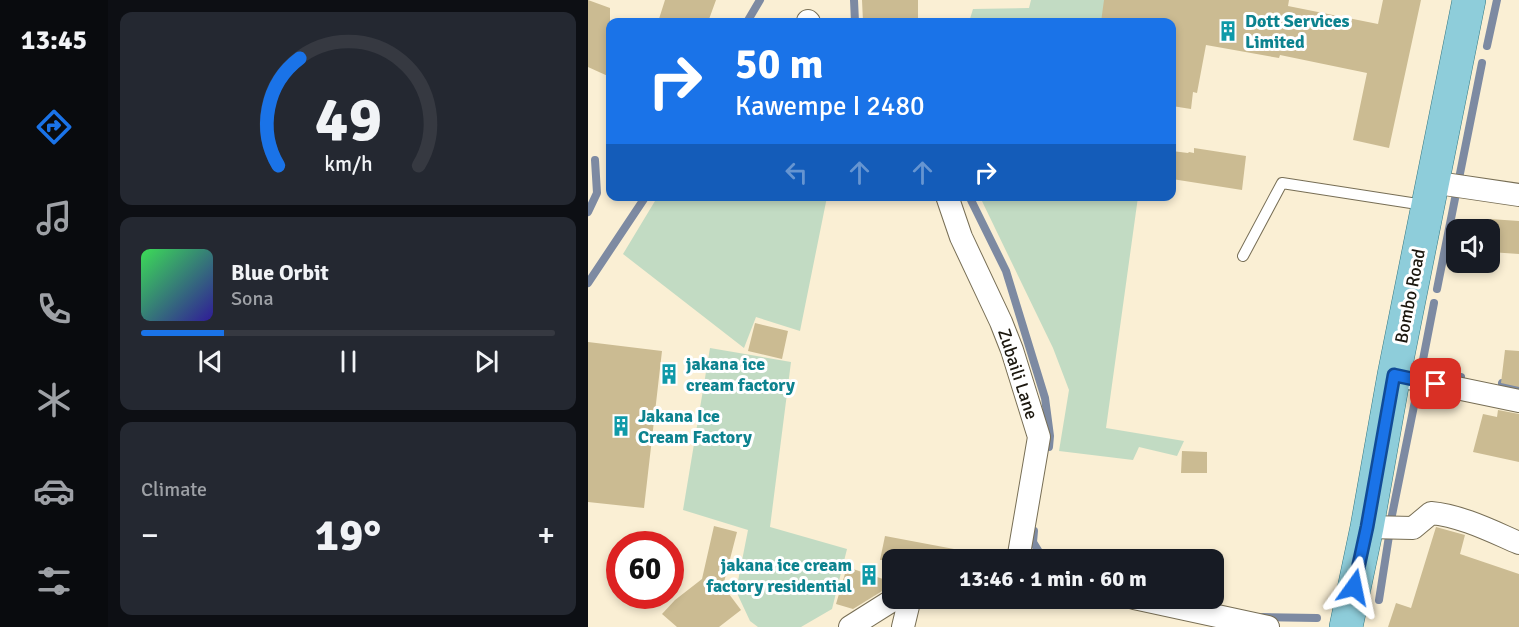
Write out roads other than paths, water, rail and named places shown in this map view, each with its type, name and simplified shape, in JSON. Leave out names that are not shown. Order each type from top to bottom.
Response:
[{"type":"main road","name":"Bombo Road","points":[[1346,627],[1429,194],[1469,0]]},
{"type":"street","points":[[1429,194],[1519,195]]},
{"type":"street","name":"Zubaili Lane","points":[[949,201],[961,237],[1012,350],[1039,437],[1020,549]]},
{"type":"street","points":[[1394,375],[1519,401]]},
{"type":"street","points":[[1367,527],[1413,528],[1431,513],[1443,514],[1519,543]]},
{"type":"street","points":[[850,627],[882,607]]},
{"type":"street","points":[[903,627],[907,609]]},
{"type":"street","points":[[1185,609],[1268,627]]},
{"type":"lane","points":[[1243,256],[1282,183],[1429,194]]},
{"type":"waterway","points":[[749,18],[760,0]]},
{"type":"waterway","points":[[854,0],[855,18]]},
{"type":"waterway","points":[[1487,46],[1497,0]]},
{"type":"waterway","points":[[1437,289],[1482,63]]},
{"type":"waterway","points":[[588,212],[597,193],[595,160]]},
{"type":"waterway","points":[[588,283],[643,201]]},
{"type":"waterway","points":[[971,201],[1006,271],[1045,398],[1050,436],[1049,447]]},
{"type":"waterway","points":[[1429,372],[1421,370],[1434,303]]},
{"type":"waterway","points":[[1442,374],[1461,377]]},
{"type":"waterway","points":[[1502,383],[1519,388]]},
{"type":"waterway","points":[[1391,520],[1416,396]]},
{"type":"waterway","points":[[1034,531],[1033,542],[1037,549]]},
{"type":"waterway","points":[[1379,600],[1389,536]]},
{"type":"waterway","points":[[1263,617],[1317,618]]},
{"type":"place","name":"Dott Services Limited","points":[[1228,31]]},
{"type":"place","name":"jakana ice cream factory","points":[[669,374]]},
{"type":"place","name":"Jakana Ice Cream Factory","points":[[621,426]]},
{"type":"place","name":"jakana ice cream factory residential","points":[[869,575]]}]
